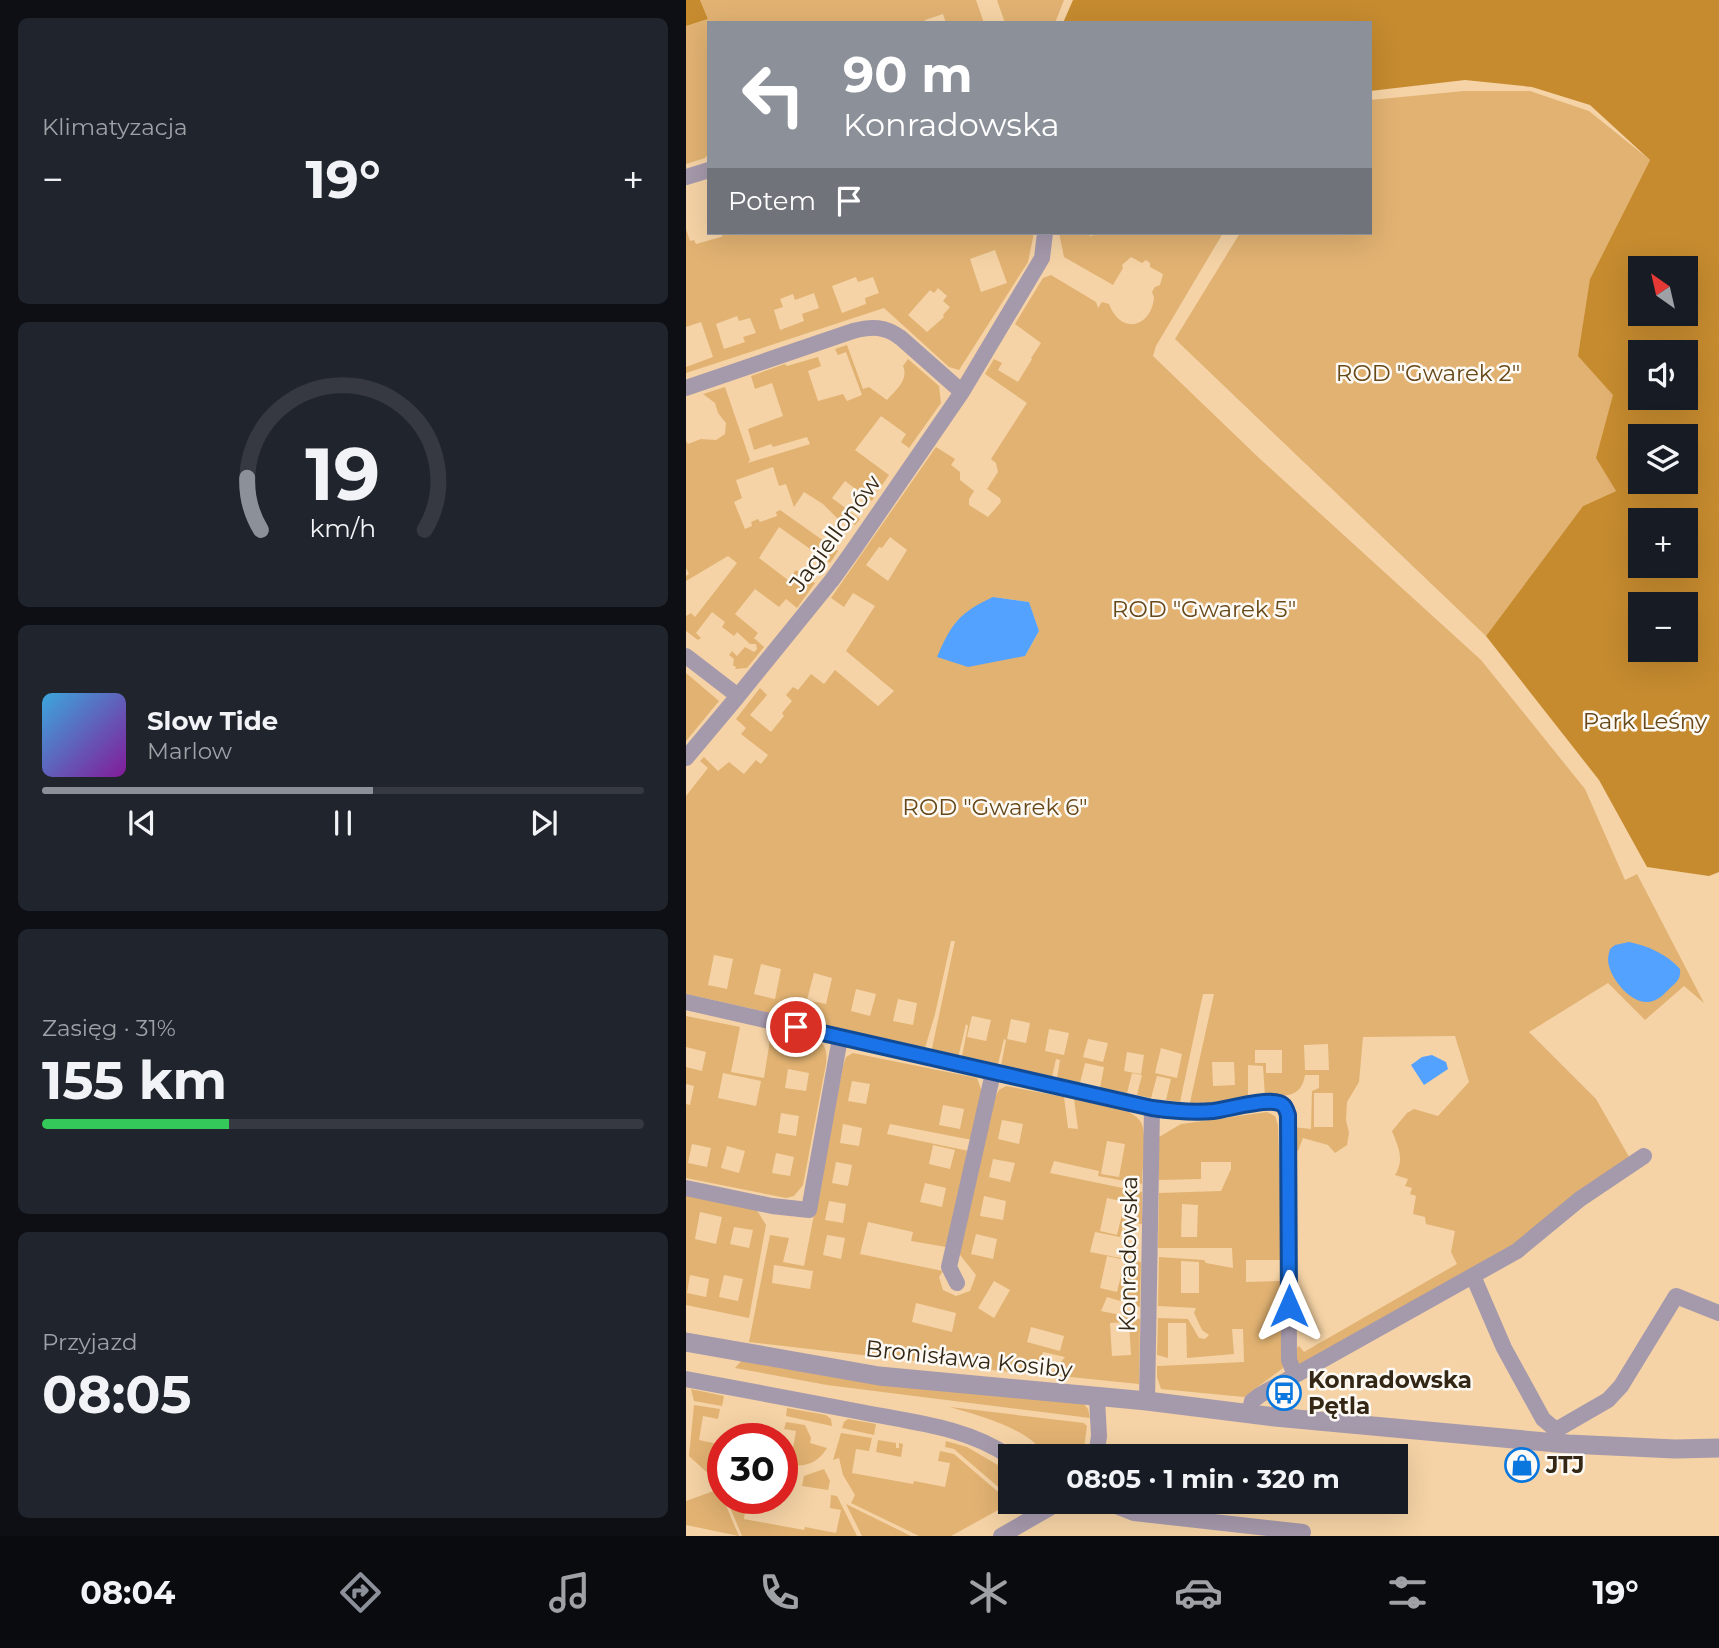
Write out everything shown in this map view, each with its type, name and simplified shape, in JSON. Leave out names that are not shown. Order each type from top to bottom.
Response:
[{"type":"street","points":[[686,177],[707,171]]},
{"type":"street","name":"Jagiellonów","points":[[686,758],[832,580],[962,392],[1042,258],[1045,235]]},
{"type":"street","points":[[686,388],[853,331],[879,327],[891,330],[962,392]]},
{"type":"street","points":[[686,656],[738,696]]},
{"type":"street","points":[[686,1002],[1152,1108],[1200,1112],[1276,1102],[1286,1109],[1289,1360],[1295,1375]]},
{"type":"street","points":[[686,1188],[772,1206],[809,1210],[840,1038]]},
{"type":"street","points":[[957,1283],[950,1267],[993,1073]]},
{"type":"street","name":"Konradowska","points":[[1147,1401],[1152,1253],[1152,1108]]},
{"type":"street","points":[[1250,1414],[1252,1401],[1517,1251],[1580,1199],[1644,1156]]},
{"type":"street","points":[[1473,1276],[1504,1348],[1543,1419],[1556,1436],[1608,1400],[1621,1387],[1676,1296],[1719,1313]]},
{"type":"street","name":"Bronisława Kosiby","points":[[686,1342],[879,1376],[1147,1401],[1250,1414],[1556,1436],[1621,1447],[1719,1448]]},
{"type":"street","points":[[686,1379],[957,1432],[998,1449]]},
{"type":"street","points":[[1097,1398],[1098,1444]]},
{"type":"street","points":[[1001,1536],[1037,1514]]},
{"type":"street","points":[[1143,1514],[1303,1532]]},
{"type":"green space","points":[[686,0],[700,0],[708,19],[686,26]]},
{"type":"green space","points":[[700,0],[976,0],[983,21],[945,21],[943,14],[925,21],[707,21],[707,156],[686,164],[686,26],[708,19]]},
{"type":"green space","points":[[997,0],[1064,0],[1056,21],[1004,21]]},
{"type":"green space","name":"Park Leśny","points":[[1073,0],[1719,0],[1719,872],[1709,876],[1647,867],[1599,780],[1486,636],[1583,506],[1616,491],[1596,458],[1613,395],[1578,356],[1590,279],[1650,160],[1590,105],[1532,87],[1465,80],[1372,91],[1372,21],[1064,21]]},
{"type":"green space","name":"ROD \"Gwarek 2\"","points":[[1464,91],[1530,91],[1589,111],[1650,160],[1590,279],[1614,395],[1597,458],[1616,491],[1583,506],[1486,636],[1175,339],[1239,235],[1372,235],[1372,100]]},
{"type":"green space","points":[[686,229],[690,241],[694,240],[696,244],[723,235],[1034,235],[1028,262],[959,370],[949,367],[884,308],[686,373],[686,367],[713,357],[701,322],[686,327]],"holes":[[[995,250],[1007,283],[981,292],[970,259]],[[856,277],[858,282],[873,277],[879,293],[865,298],[866,304],[842,313],[832,286]],[[938,288],[947,296],[943,301],[950,307],[944,317],[927,332],[908,315],[930,290],[934,293]],[[814,293],[819,308],[802,314],[804,321],[780,330],[774,310],[783,307],[780,299],[793,294],[795,300]],[[737,316],[739,321],[750,318],[756,333],[743,337],[745,342],[724,349],[716,324]]]},
{"type":"green space","points":[[1059,235],[1222,235],[1156,346],[1153,356],[1259,458],[1481,660],[1585,789],[1625,880],[1637,874],[1704,1003],[1684,986],[1645,1020],[1608,983],[1529,1032],[1596,1099],[1632,1162],[1515,1250],[1299,1366],[1295,1361],[1295,1350],[1299,1346],[1304,1352],[1457,1264],[1451,1252],[1455,1231],[1426,1224],[1425,1217],[1413,1214],[1416,1196],[1410,1194],[1412,1188],[1405,1186],[1408,1179],[1395,1175],[1400,1158],[1392,1131],[1407,1113],[1414,1109],[1438,1116],[1469,1082],[1455,1036],[1363,1037],[1359,1082],[1347,1102],[1347,1145],[1335,1153],[1328,1145],[1303,1138],[1298,1151],[1295,1150],[1293,1127],[1311,1129],[1312,1091],[1319,1088],[1319,1075],[1305,1075],[1296,1092],[1265,1097],[1263,1066],[1248,1065],[1248,1100],[1189,1107],[1214,994],[1203,994],[1180,1102],[1166,1100],[1171,1079],[1157,1076],[1151,1098],[1137,1095],[1142,1075],[1132,1073],[1127,1093],[1100,1088],[1104,1067],[1085,1063],[1080,1083],[1057,1078],[1060,1060],[1056,1059],[1052,1077],[1001,1066],[1004,1039],[998,1064],[962,1056],[968,1026],[966,1024],[958,1058],[931,1053],[955,941],[951,941],[925,1048],[686,994],[686,796],[708,768],[700,761],[704,757],[718,771],[729,762],[744,774],[756,760],[761,764],[768,755],[741,734],[746,728],[736,719],[760,688],[767,695],[750,715],[771,732],[792,701],[786,695],[793,687],[798,690],[811,674],[824,684],[835,670],[878,706],[894,691],[846,651],[875,606],[853,593],[844,607],[831,598],[936,447],[955,459],[951,465],[960,472],[960,480],[974,491],[969,505],[988,517],[1001,502],[1000,498],[987,489],[998,472],[996,463],[991,459],[1027,403],[985,374],[994,359],[1002,363],[998,370],[1018,382],[1032,359],[1041,343],[1015,324],[1043,278],[1051,275],[1096,302],[1098,308],[1102,302],[1109,304],[1121,321],[1135,324],[1148,315],[1154,297],[1152,292],[1160,285],[1163,274],[1150,267],[1146,260],[1142,263],[1131,257],[1122,265],[1123,268],[1113,285],[1064,257]],"holes":[[[890,537],[907,550],[888,581],[866,565],[879,547],[882,548]],[[993,597],[1029,602],[1039,631],[1025,656]],[[714,955],[733,959],[727,989],[708,985]],[[761,964],[781,969],[775,999],[754,994]],[[814,973],[832,978],[826,1004],[807,1000]],[[856,989],[876,994],[870,1016],[851,1011]],[[898,999],[917,1003],[913,1025],[893,1021]],[[972,1016],[991,1020],[986,1041],[967,1037]],[[1011,1019],[1030,1023],[1026,1043],[1007,1039]],[[1049,1029],[1069,1033],[1064,1055],[1045,1051]],[[1088,1039],[1108,1043],[1103,1062],[1083,1057]],[[1328,1044],[1329,1070],[1305,1070],[1304,1045]],[[1161,1048],[1182,1054],[1177,1078],[1155,1073]],[[1255,1050],[1282,1050],[1282,1073],[1266,1073],[1266,1063],[1255,1063]],[[1127,1052],[1144,1055],[1141,1074],[1124,1071]],[[1212,1062],[1234,1062],[1235,1085],[1213,1086]],[[1314,1093],[1333,1093],[1333,1127],[1314,1127]]]},
{"type":"green space","points":[[847,345],[863,389],[869,387],[887,400],[903,380],[903,366],[908,359],[939,386],[941,403],[909,448],[901,442],[906,434],[881,416],[855,450],[889,475],[878,491],[875,489],[871,494],[874,497],[872,501],[845,481],[832,498],[860,519],[855,525],[845,518],[841,522],[823,504],[804,492],[794,507],[786,484],[779,486],[773,467],[736,480],[742,498],[734,502],[745,529],[758,519],[760,522],[777,516],[776,512],[780,510],[838,551],[830,563],[779,527],[759,558],[788,580],[796,570],[815,583],[797,608],[786,599],[779,607],[755,589],[735,614],[758,633],[754,638],[764,647],[747,668],[735,669],[734,659],[729,655],[732,651],[737,656],[745,647],[754,652],[757,649],[756,644],[750,644],[737,632],[734,636],[722,627],[725,622],[712,612],[696,633],[701,638],[698,640],[686,631],[686,616],[691,613],[695,617],[737,563],[728,556],[686,581],[689,574],[686,568],[686,441],[688,444],[701,439],[716,440],[725,434],[726,423],[718,413],[715,403],[703,394],[725,387],[750,460],[748,463],[810,444],[807,437],[754,450],[748,429],[783,416],[772,383],[755,389],[751,376],[785,364],[787,366],[818,357],[821,366],[808,371],[818,401],[843,394],[847,401],[862,395],[846,352],[838,355],[835,349]]},
{"type":"green space","points":[[686,673],[719,701],[686,741]]},
{"type":"green space","points":[[686,1016],[740,1027],[731,1072],[764,1078],[771,1033],[822,1043],[826,1064],[803,1185],[794,1196],[786,1198],[686,1178],[686,1104],[690,1105],[694,1086],[686,1084],[686,1067],[702,1071],[706,1052],[686,1047]],"holes":[[[788,1069],[809,1073],[806,1091],[785,1088]],[[723,1073],[761,1081],[756,1106],[718,1098]],[[781,1113],[799,1116],[796,1136],[778,1133]],[[692,1144],[711,1148],[707,1167],[688,1163]],[[727,1146],[745,1151],[739,1173],[721,1168]],[[776,1153],[794,1157],[790,1176],[772,1173]]]},
{"type":"green space","points":[[853,1053],[977,1078],[982,1092],[972,1140],[890,1124],[887,1134],[969,1151],[946,1247],[911,1241],[913,1232],[868,1222],[860,1254],[943,1271],[939,1277],[943,1290],[956,1296],[970,1291],[976,1275],[957,1251],[993,1101],[999,1090],[1006,1086],[1064,1097],[1068,1128],[1078,1129],[1074,1099],[1125,1110],[1140,1121],[1144,1141],[1142,1184],[1098,1176],[1099,1171],[1054,1161],[1050,1173],[1142,1192],[1142,1224],[1124,1221],[1120,1237],[1095,1232],[1090,1252],[1141,1262],[1140,1307],[1107,1297],[1101,1311],[1140,1319],[1139,1384],[1050,1375],[1065,1357],[1043,1352],[1035,1375],[749,1342],[770,1235],[789,1238],[783,1262],[804,1266],[846,1057]],"holes":[[[852,1081],[870,1084],[866,1104],[848,1101]],[[943,1105],[964,1109],[960,1129],[939,1125]],[[1002,1120],[1023,1124],[1019,1144],[998,1139]],[[843,1124],[862,1128],[859,1146],[840,1143]],[[1107,1141],[1125,1144],[1119,1177],[1101,1174]],[[933,1145],[955,1150],[950,1169],[929,1164]],[[993,1159],[1015,1163],[1010,1182],[989,1177]],[[836,1162],[852,1165],[848,1186],[832,1183]],[[925,1183],[946,1188],[942,1207],[920,1202]],[[984,1196],[1006,1201],[1003,1220],[980,1216]],[[1107,1198],[1125,1202],[1117,1235],[1100,1231]],[[829,1201],[846,1204],[843,1223],[825,1220]],[[976,1234],[997,1239],[993,1259],[971,1254]],[[827,1235],[845,1238],[841,1259],[823,1255]],[[1107,1256],[1125,1260],[1117,1292],[1100,1288]],[[774,1265],[813,1271],[810,1289],[772,1283]],[[994,1281],[1010,1290],[994,1318],[978,1308]],[[916,1303],[956,1313],[952,1332],[912,1322]],[[1129,1322],[1131,1355],[1112,1356],[1110,1323]],[[1031,1327],[1064,1336],[1060,1351],[1027,1342]]]},
{"type":"green space","points":[[1267,1112],[1275,1116],[1278,1125],[1282,1260],[1246,1260],[1246,1282],[1281,1281],[1283,1368],[1244,1397],[1161,1389],[1157,1377],[1157,1366],[1244,1362],[1243,1329],[1232,1329],[1234,1354],[1187,1358],[1186,1323],[1168,1323],[1168,1358],[1157,1355],[1158,1318],[1188,1319],[1199,1338],[1205,1339],[1209,1335],[1202,1330],[1194,1313],[1196,1308],[1158,1306],[1159,1257],[1204,1260],[1206,1263],[1233,1268],[1232,1248],[1158,1248],[1159,1193],[1221,1191],[1231,1169],[1231,1162],[1201,1162],[1201,1179],[1159,1180],[1159,1137],[1181,1124]],"holes":[[[1182,1204],[1198,1205],[1197,1237],[1181,1237]],[[1181,1261],[1199,1262],[1199,1293],[1181,1293]]]},
{"type":"green space","points":[[686,1195],[752,1208],[758,1212],[766,1225],[749,1318],[686,1305]],"holes":[[[700,1212],[722,1217],[716,1244],[695,1239]],[[734,1227],[753,1230],[749,1248],[730,1244]],[[690,1275],[709,1279],[706,1297],[687,1293]],[[724,1275],[743,1279],[738,1301],[719,1297]]]},
{"type":"green space","points":[[742,1360],[1084,1404],[1090,1418],[827,1385],[735,1368]]},
{"type":"green space","points":[[691,1389],[724,1396],[722,1406],[694,1401]]},
{"type":"green space","points":[[694,1405],[720,1409],[718,1419],[703,1416],[699,1440],[707,1442],[707,1473],[689,1456]]},
{"type":"green space","points":[[950,1407],[1084,1423],[1087,1426],[1085,1444],[1035,1444],[1017,1431]]},
{"type":"green space","points":[[787,1408],[826,1415],[831,1419],[832,1426],[786,1416]]},
{"type":"green space","points":[[848,1419],[876,1424],[874,1435],[842,1428]]},
{"type":"green space","points":[[798,1424],[805,1425],[811,1438],[810,1443],[827,1448],[818,1459],[798,1466]]},
{"type":"green space","points":[[841,1433],[872,1438],[869,1451],[856,1449],[852,1473],[945,1487],[950,1463],[938,1461],[940,1451],[954,1454],[998,1492],[998,1510],[951,1536],[919,1536],[851,1503],[855,1495],[843,1475],[839,1458],[833,1460]]},
{"type":"green space","points":[[878,1440],[896,1443],[896,1448],[899,1448],[899,1443],[903,1444],[901,1457],[876,1452]]},
{"type":"green space","points":[[946,1441],[967,1447],[998,1465],[998,1487],[954,1449],[945,1447]]},
{"type":"green space","points":[[824,1469],[830,1481],[828,1490],[802,1486],[804,1476]]},
{"type":"green space","points":[[707,1493],[707,1514],[730,1514],[739,1536],[686,1525],[686,1501]]},
{"type":"green space","points":[[831,1495],[837,1496],[857,1536],[742,1536],[733,1514],[745,1514],[744,1519],[836,1533],[841,1510],[830,1508]]},
{"type":"green space","points":[[846,1504],[911,1536],[862,1536]]},
{"type":"water","points":[[993,597],[1029,602],[1039,631],[1025,656],[968,667],[937,657],[958,620],[972,608]]},
{"type":"water","points":[[1629,942],[1657,951],[1680,969],[1677,982],[1656,1000],[1645,1002],[1630,996],[1617,983],[1609,967],[1610,949]]},
{"type":"water","points":[[1432,1055],[1446,1062],[1448,1069],[1424,1085],[1411,1065],[1422,1057]]},
{"type":"place","name":"Konradowska Pętla","points":[[1284,1393]]},
{"type":"place","name":"JTJ","points":[[1522,1465]]},
{"type":"route","points":[[796,1027],[1152,1108],[1200,1112],[1264,1102],[1282,1104],[1288,1115],[1289,1306]]},
{"type":"park label","name":"ROD \"Gwarek 5\"","points":[[1204,609]]},
{"type":"park label","name":"ROD \"Gwarek 6\"","points":[[995,807]]}]
